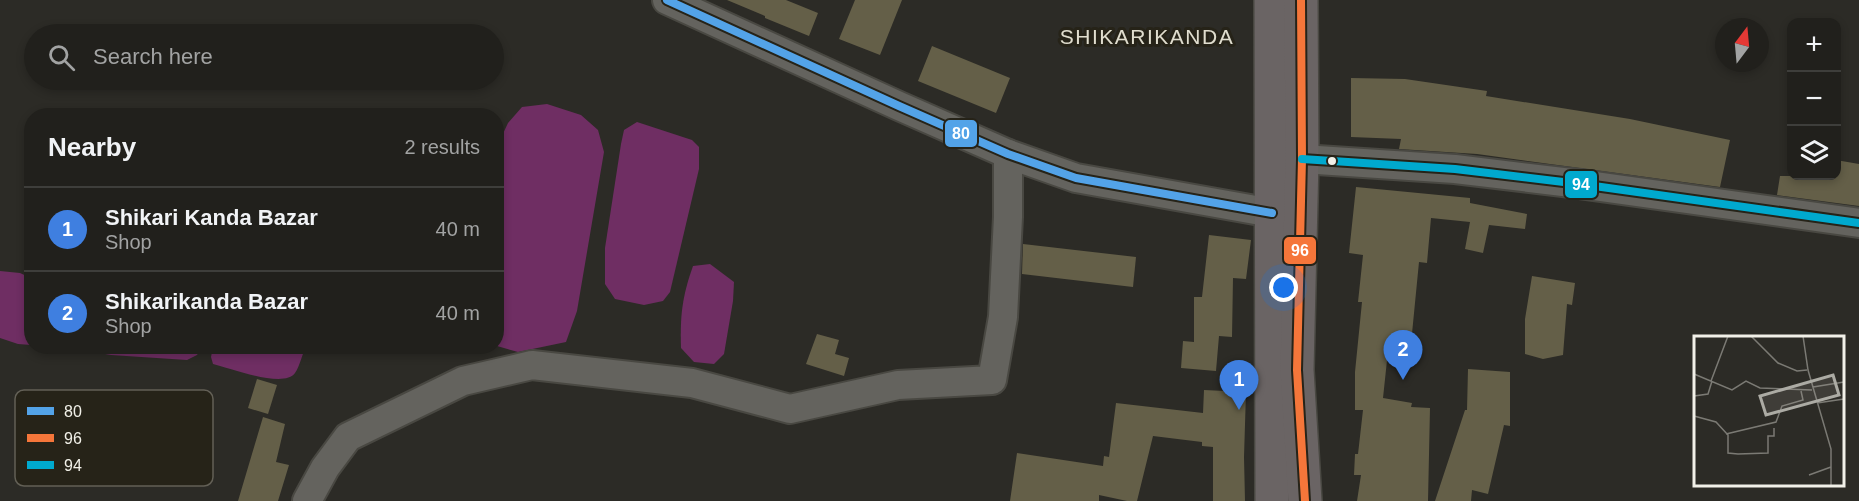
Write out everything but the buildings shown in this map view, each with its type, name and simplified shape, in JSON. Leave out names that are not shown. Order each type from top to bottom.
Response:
[{"type":"highway","points":[[1271,0],[1272,501]]},
{"type":"highway","points":[[1301,0],[1302,159],[1297,370],[1305,501]]},
{"type":"street","points":[[668,0],[1008,154],[1076,178],[1272,213]]},
{"type":"street","points":[[307,501],[325,468],[348,437],[463,381],[532,365],[692,383],[790,409],[898,385],[992,380],[1003,317],[1008,217],[1008,154]]},
{"type":"street","points":[[1302,159],[1455,169],[1859,223]]},
{"type":"shaded area","points":[[547,104],[581,115],[598,130],[604,152],[577,311],[566,342],[518,352],[504,348],[504,132],[508,123],[522,107]]},
{"type":"shaded area","points":[[637,122],[692,140],[699,147],[699,169],[670,292],[663,301],[644,305],[615,299],[605,284],[605,248],[621,144],[624,130]]},
{"type":"shaded area","points":[[710,264],[734,282],[724,354],[714,364],[694,362],[681,348],[682,307],[693,266]]},
{"type":"shaded area","points":[[0,271],[20,273],[24,275],[24,344],[0,338]]},
{"type":"shaded area","points":[[105,354],[198,354],[187,360]]},
{"type":"shaded area","points":[[212,354],[303,354],[295,373],[280,379],[256,376],[213,364]]},
{"type":"transit line","name":"80","points":[[667,0],[1008,154],[1076,178],[1272,213]]},
{"type":"transit line","name":"96","points":[[1301,0],[1302,159],[1297,370],[1305,501]]},
{"type":"transit line","name":"94","points":[[1302,159],[1455,169],[1859,223]]},
{"type":"place","name":"Shikarikanda Bazar","points":[[1403,380]]},
{"type":"place","name":"Shikari Kanda Bazar","points":[[1239,410]]},
{"type":"district","name":"SHIKARIKANDA","points":[[1147,36]]}]
